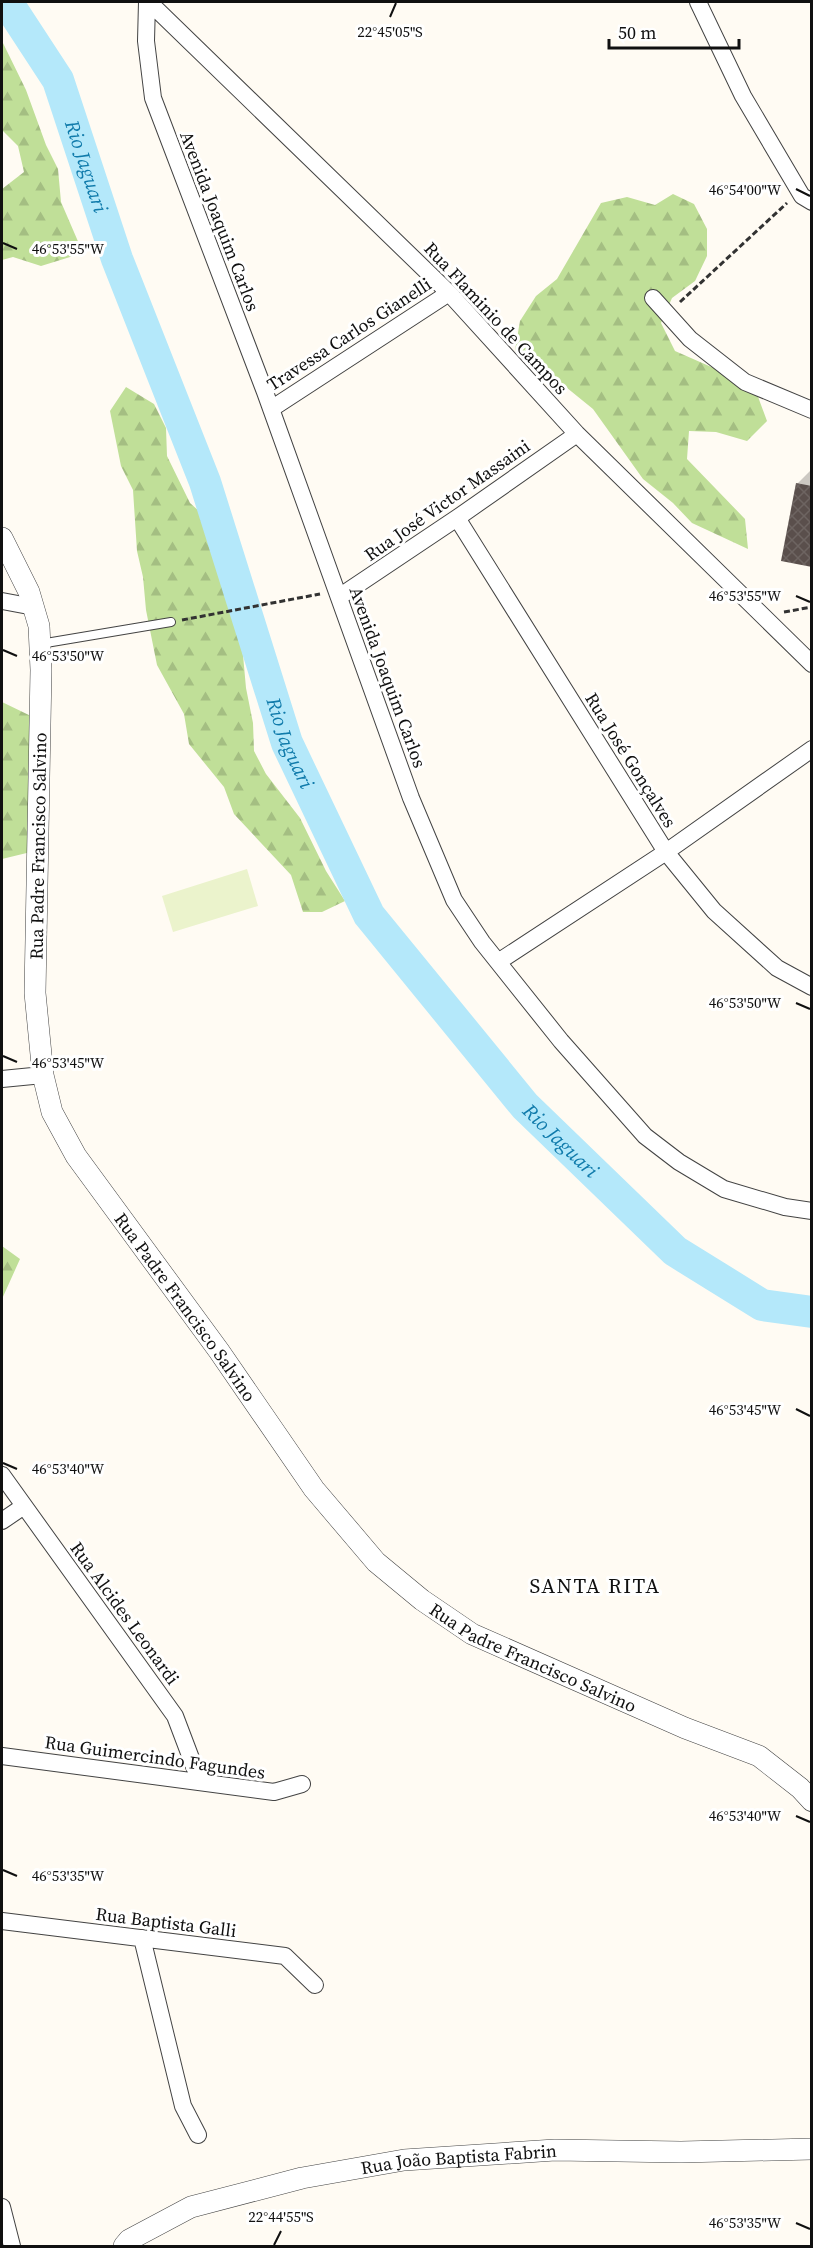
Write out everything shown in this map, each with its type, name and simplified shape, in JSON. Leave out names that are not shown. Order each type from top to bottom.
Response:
[{"type":"street","name":"Rua Flaminio de Campos","points":[[148,2],[449,293],[577,434],[812,664]]},
{"type":"street","name":"Avenida Joaquim Carlos","points":[[148,2],[146,41],[153,98],[271,409],[411,798],[454,900],[482,942],[561,1041],[645,1136],[679,1162],[724,1189],[785,1207],[812,1211]]},
{"type":"street","points":[[698,2],[743,96],[805,197]]},
{"type":"street","name":"Travessa Carlos Gianelli","points":[[271,409],[449,293]]},
{"type":"street","points":[[653,298],[690,339],[745,382],[812,410]]},
{"type":"street","name":"Rua José Victor Massaini","points":[[338,594],[457,518],[577,434]]},
{"type":"street","name":"Rua José Gonçalves","points":[[457,518],[666,852],[714,911],[777,968],[812,987]]},
{"type":"street","name":"Rua Padre Francisco Salvino","points":[[2,538],[29,592],[39,626],[36,993],[43,1074],[52,1112],[76,1156],[219,1351],[314,1489],[376,1562],[422,1600],[472,1634],[685,1728],[759,1756],[800,1788],[812,1801]]},
{"type":"street","points":[[2,601],[34,608]]},
{"type":"street","points":[[498,962],[666,852],[812,749]]},
{"type":"street","points":[[2,1079],[43,1074]]},
{"type":"street","name":"Rua Alcides Leonardi","points":[[2,1475],[175,1716],[200,1782]]},
{"type":"street","points":[[2,1521],[24,1506]]},
{"type":"street","name":"Rua Guimercindo Fagundes","points":[[2,1756],[274,1792],[302,1784]]},
{"type":"street","name":"Rua Baptista Galli","points":[[2,1922],[285,1956],[315,1985]]},
{"type":"street","points":[[142,1938],[183,2106],[198,2135]]},
{"type":"street","name":"Rua João Baptista Fabrin","points":[[124,2247],[129,2240],[191,2206],[302,2178],[404,2160],[555,2150],[681,2152],[812,2149]]},
{"type":"street","points":[[2,2207],[12,2247]]},
{"type":"lane","points":[[40,644],[171,622]]},
{"type":"path","points":[[667,314],[805,197]]},
{"type":"path","points":[[171,622],[284,600],[338,594]]},
{"type":"path","points":[[765,620],[792,609],[812,607]]},
{"type":"green space","points":[[2,41],[26,90],[46,145],[58,169],[61,202],[83,253],[41,266],[13,257],[2,260],[2,189],[24,172],[18,146],[2,130]]},
{"type":"green space","points":[[673,194],[694,204],[707,229],[707,256],[695,281],[672,298],[661,323],[675,351],[725,373],[757,394],[767,421],[747,441],[716,432],[689,431],[687,459],[745,519],[748,549],[692,523],[673,503],[643,479],[593,409],[540,366],[515,350],[520,321],[536,296],[557,279],[601,203],[627,197],[655,205]]},
{"type":"green space","points":[[126,387],[154,404],[166,428],[167,456],[190,503],[210,521],[227,602],[243,655],[246,688],[253,723],[254,751],[266,774],[300,818],[326,871],[345,901],[322,912],[303,912],[291,875],[234,814],[224,787],[189,744],[184,714],[157,665],[137,551],[133,490],[121,466],[110,411]]},
{"type":"green space","points":[[2,702],[33,717],[39,850],[2,859]]},
{"type":"green space","points":[[247,869],[258,906],[173,932],[162,896]]},
{"type":"green space","points":[[2,1246],[20,1259],[2,1299]]},
{"type":"building","points":[[796,483],[812,486],[812,567],[781,561]]},
{"type":"waterway","name":"Rio Jaguari","points":[[7,2],[58,80],[117,259],[205,482],[287,743],[369,915],[525,1106],[675,1251],[762,1305],[812,1312]]},
{"type":"district","name":"SANTA RITA","points":[[595,1585]]}]
